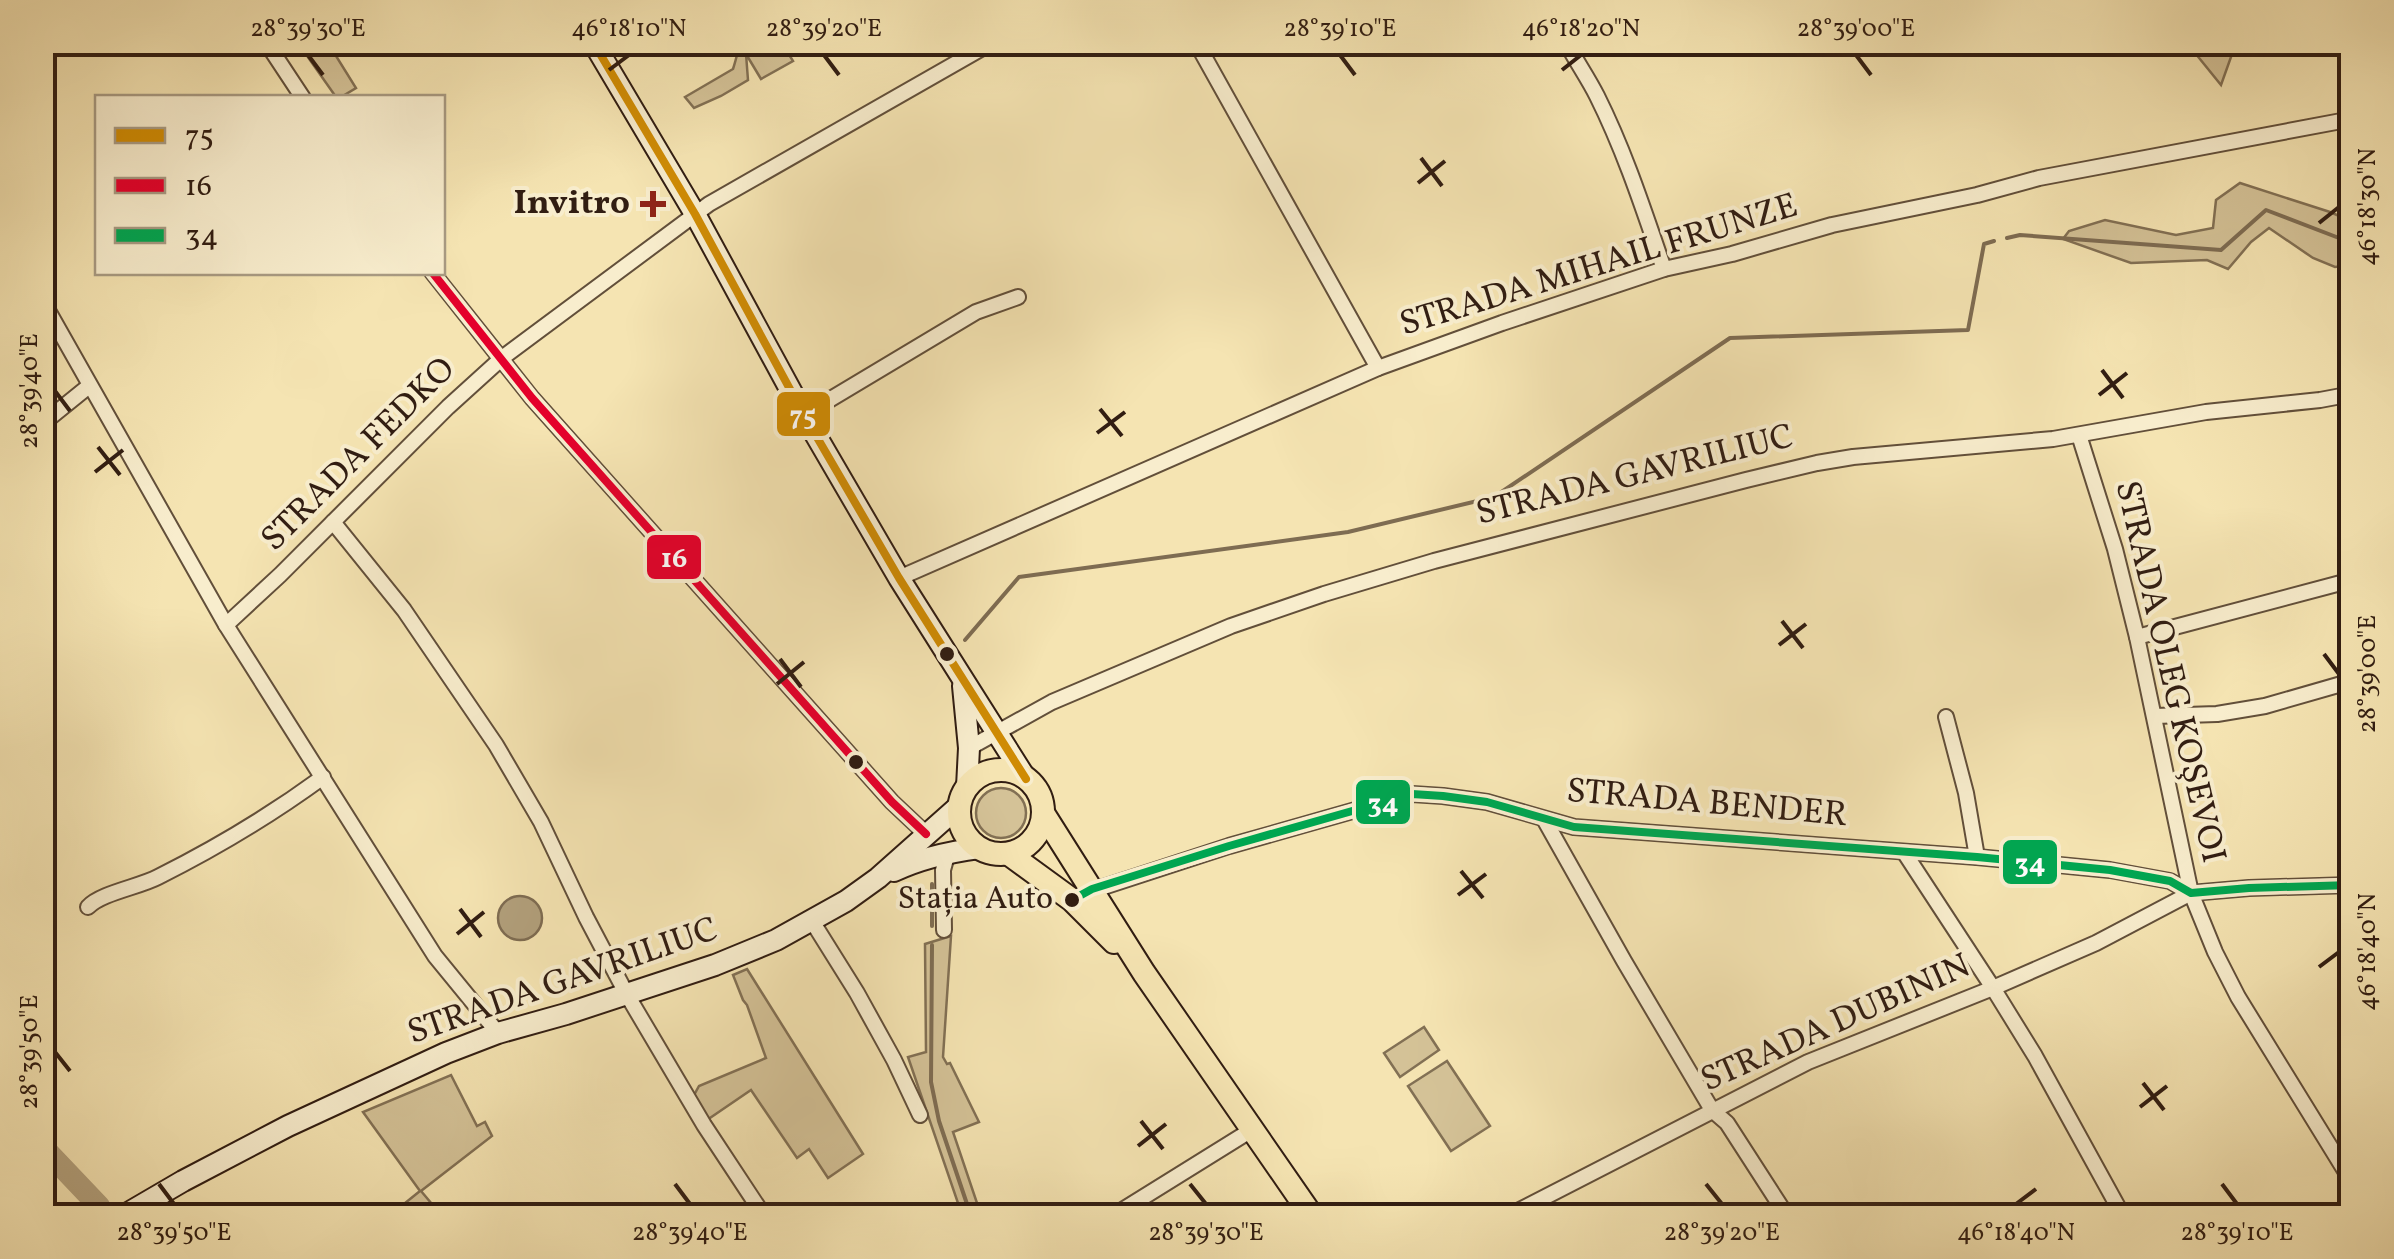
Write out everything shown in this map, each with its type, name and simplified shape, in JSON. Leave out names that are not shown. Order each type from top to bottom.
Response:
[{"type":"main road","points":[[1043,812],[1033,839],[1008,854],[979,848],[963,830],[959,818],[963,797],[976,778],[988,772],[1015,772],[1036,788],[1043,812],[1082,895],[1144,973],[1312,1216]]},
{"type":"main road","points":[[1008,854],[1082,895]]},
{"type":"street","points":[[266,42],[300,95]]},
{"type":"street","points":[[594,42],[899,578],[1026,779]]},
{"type":"street","name":"STRADA FEDKO","points":[[226,625],[502,358],[695,214],[993,42]]},
{"type":"street","points":[[1196,42],[1378,368]]},
{"type":"street","points":[[1566,42],[1611,126],[1635,182],[1664,269]]},
{"type":"street","name":"STRADA MIHAIL FRUNZE","points":[[899,578],[1378,368],[1664,269],[1832,225],[2039,178],[2352,120]]},
{"type":"street","points":[[434,275],[532,398],[892,802],[926,834]]},
{"type":"street","points":[[804,414],[976,312],[1018,296]]},
{"type":"street","points":[[42,300],[226,625],[435,956],[498,1033]]},
{"type":"street","points":[[42,424],[90,386]]},
{"type":"street","name":"STRADA GAVRILIUC","points":[[968,748],[1052,702],[1231,626],[1324,594],[1817,463],[2079,435],[2206,412],[2352,394]]},
{"type":"street","name":"STRADA OLEG KOŞEVOI","points":[[2079,435],[2115,549],[2137,637],[2191,893],[2238,997],[2352,1182]]},
{"type":"street","points":[[333,522],[404,610],[496,745],[541,822],[626,993],[704,1125],[764,1216]]},
{"type":"street","points":[[2137,637],[2352,580]]},
{"type":"street","points":[[963,679],[968,748],[963,797]]},
{"type":"street","points":[[2154,716],[2217,714],[2265,706],[2352,681]]},
{"type":"street","points":[[1946,717],[1966,793],[1977,857]]},
{"type":"street","points":[[88,907],[98,898],[148,883],[174,870],[262,820],[323,777]]},
{"type":"street","name":"STRADA BENDER","points":[[1082,895],[1229,846],[1412,794],[1487,802],[1574,827],[1977,857],[2155,876],[2191,893],[2352,885]]},
{"type":"street","name":"STRADA GAVRILIUC","points":[[878,878],[963,797]]},
{"type":"street","points":[[1544,819],[1712,1110],[1727,1124],[1787,1216]]},
{"type":"street","name":"STRADA GAVRILIUC","points":[[123,1216],[183,1180],[389,1078],[498,1033],[714,965],[776,940],[878,878],[913,862],[979,848]]},
{"type":"street","points":[[944,930],[943,870],[948,852]]},
{"type":"street","points":[[1904,852],[1994,988],[2123,1216]]},
{"type":"street","name":"STRADA DUBININ","points":[[1508,1216],[1808,1062],[2096,943],[2191,893]]},
{"type":"street","points":[[812,921],[894,1060],[920,1115]]},
{"type":"street","points":[[1113,1216],[1252,1128]]},
{"type":"shaded area","points":[[298,43],[328,43],[356,88],[344,95],[335,95]]},
{"type":"shaded area","points":[[740,43],[782,43],[793,61],[761,79],[746,54],[748,80],[694,108],[685,97],[733,69]]},
{"type":"shaded area","points":[[2187,43],[2236,43],[2221,85]]},
{"type":"shaded area","points":[[2240,183],[2351,221],[2351,265],[2335,267],[2313,258],[2269,228],[2228,269],[2207,260],[2131,263],[2063,239],[2069,231],[2105,220],[2176,235],[2213,228],[2216,200]]},
{"type":"shaded area","points":[[1001,788],[1019,795],[1026,813],[1019,831],[1001,838],[983,831],[976,813],[983,795]]},
{"type":"shaded area","points":[[520,896],[536,902],[542,918],[536,934],[520,940],[504,934],[498,918],[504,902]]},
{"type":"shaded area","points":[[951,936],[943,1057],[950,1063],[979,1122],[953,1132],[977,1203],[960,1209],[908,1057],[926,1052],[925,944]]},
{"type":"shaded area","points":[[747,969],[863,1154],[828,1178],[809,1149],[797,1158],[751,1090],[707,1120],[693,1097],[699,1086],[766,1058],[733,975]]},
{"type":"shaded area","points":[[1424,1027],[1439,1050],[1400,1077],[1384,1053]]},
{"type":"shaded area","points":[[1447,1061],[1490,1126],[1451,1151],[1408,1086]]},
{"type":"shaded area","points":[[451,1075],[477,1126],[485,1122],[492,1136],[421,1191],[442,1216],[389,1216],[420,1191],[363,1112]]},
{"type":"waterway","points":[[2007,238],[2020,235],[2221,250],[2266,210],[2352,243]]},
{"type":"waterway","points":[[965,640],[1019,577],[1348,532],[1494,497],[1730,338],[1968,330],[1984,244],[1994,241]]},
{"type":"waterway","points":[[932,884],[932,926]]},
{"type":"waterway","points":[[932,945],[931,1082],[939,1121],[969,1210]]},
{"type":"waterway","points":[[42,1146],[99,1206]]},
{"type":"transit line","name":"75","points":[[593,42],[695,214],[804,415],[899,578],[1026,779]]},
{"type":"transit line","name":"16","points":[[434,275],[532,398],[892,802],[926,834]]},
{"type":"transit line","name":"34","points":[[1072,900],[1092,889],[1229,846],[1412,794],[1487,802],[1574,827],[2110,870],[2170,881],[2191,893],[2352,885]]},
{"type":"place","name":"Invitro","points":[[653,204]]},
{"type":"place","name":"Stația Auto","points":[[1072,900]]}]
